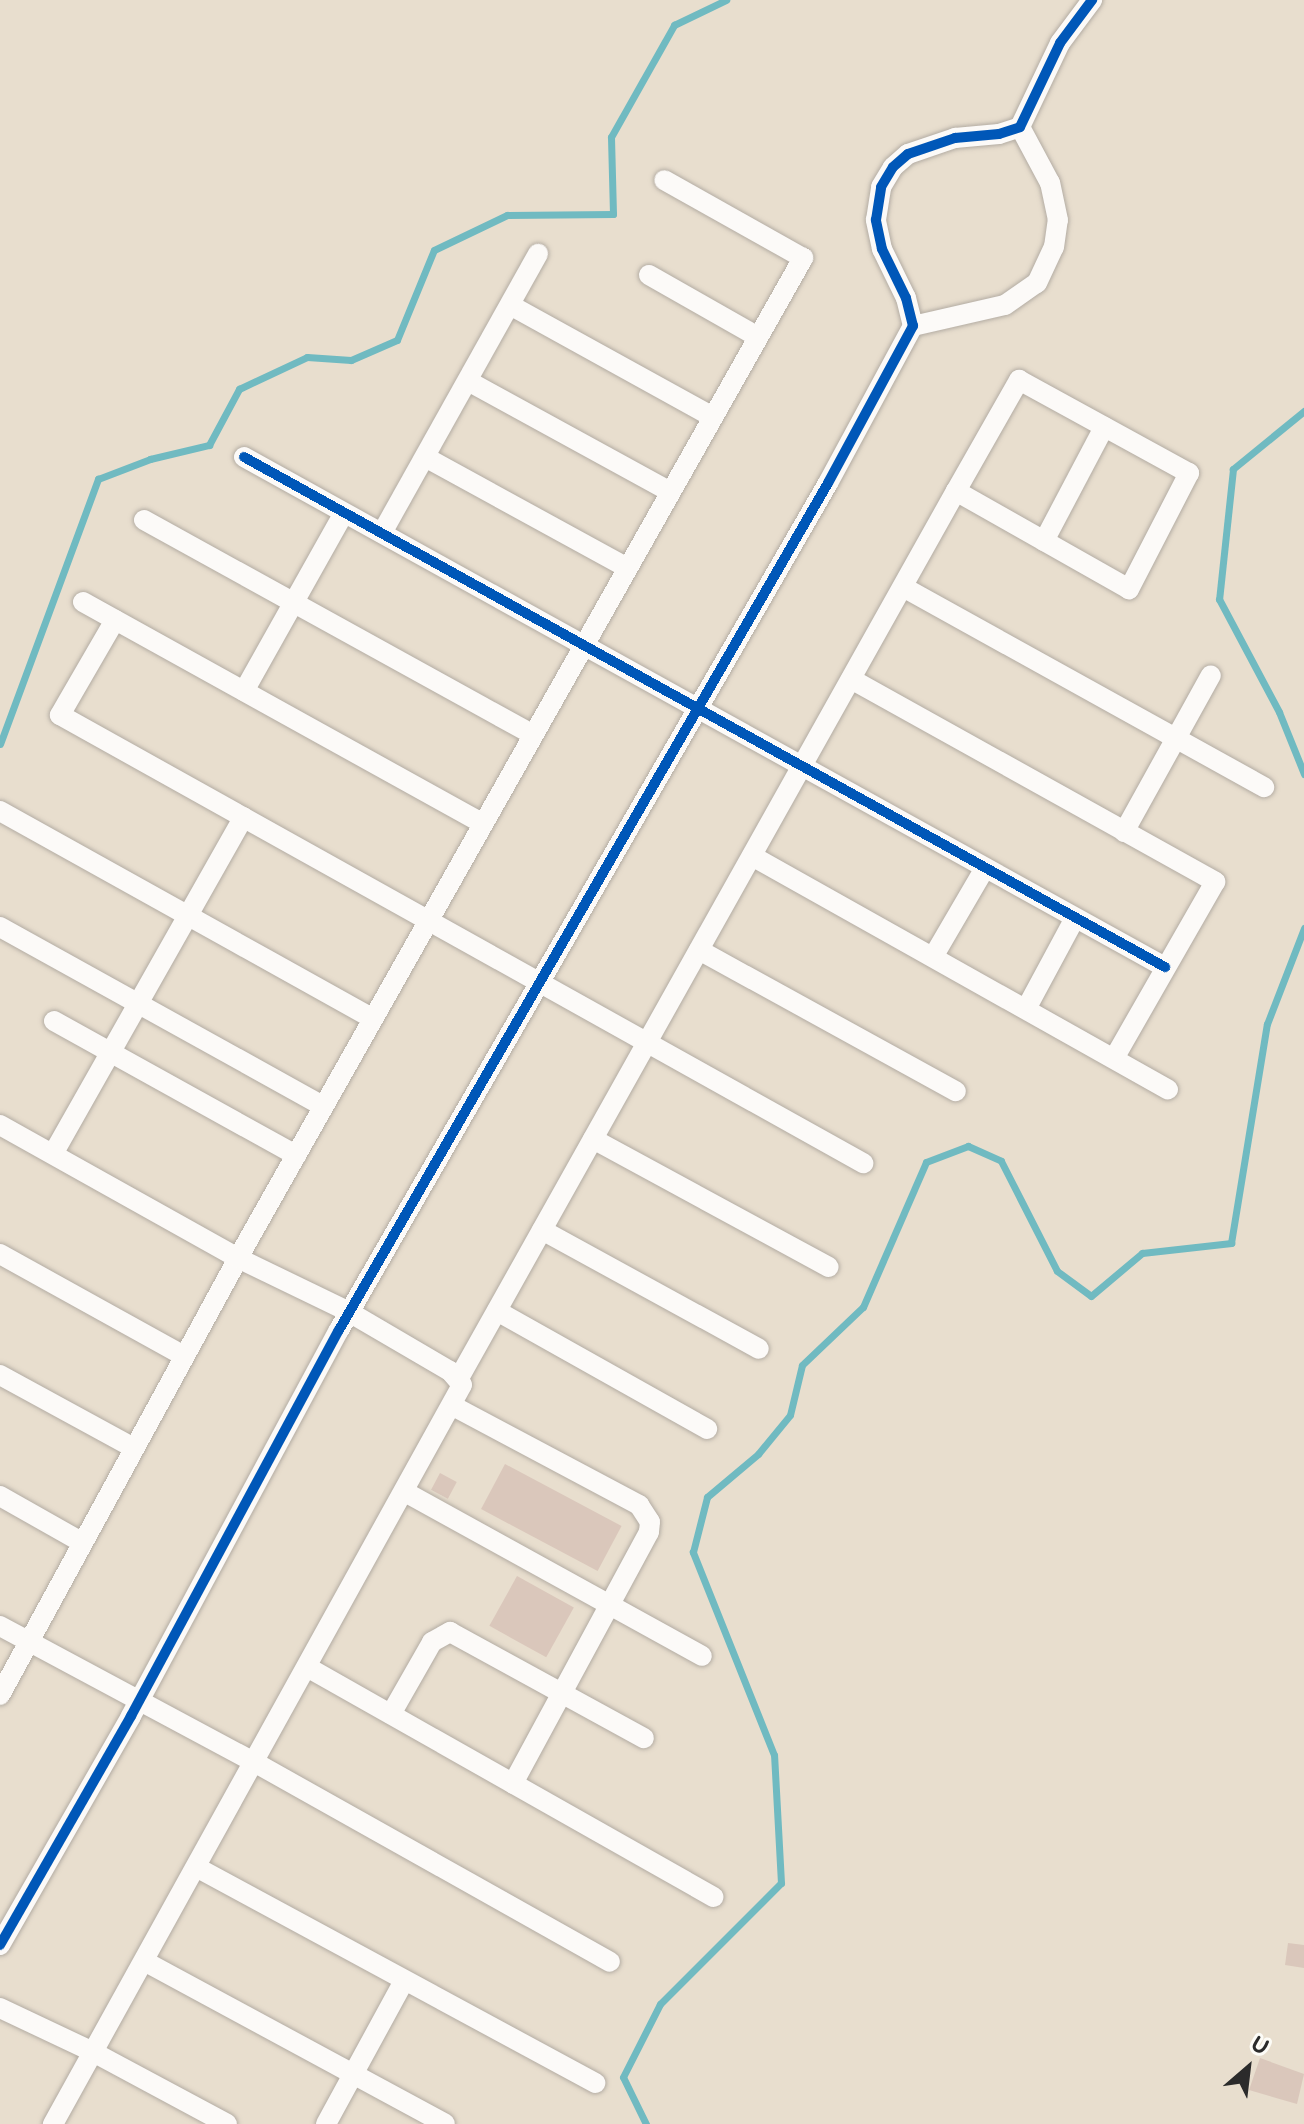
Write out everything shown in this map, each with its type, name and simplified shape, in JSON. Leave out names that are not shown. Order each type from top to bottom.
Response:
[{"type":"street","points":[[0,1945],[139,1701],[349,1312],[698,710],[913,326],[906,298],[882,249],[876,220],[881,187],[893,167],[908,154],[955,138],[999,134],[1020,127],[1060,43],[1092,0]]},
{"type":"street","points":[[913,326],[1005,305],[1037,283],[1054,247],[1058,220],[1050,183],[1020,127]]},
{"type":"street","points":[[0,1695],[238,1258],[803,258],[664,180]]},
{"type":"street","points":[[382,533],[538,254]]},
{"type":"street","points":[[649,275],[758,337]]},
{"type":"street","points":[[510,305],[713,417]]},
{"type":"street","points":[[459,1378],[956,491],[1019,380],[1189,473],[1129,589],[956,491]]},
{"type":"street","points":[[468,381],[671,492]]},
{"type":"street","points":[[1044,541],[1104,427]]},
{"type":"street","points":[[244,457],[1165,967]]},
{"type":"street","points":[[425,457],[628,568]]},
{"type":"street","points":[[244,691],[344,513]]},
{"type":"street","points":[[144,520],[533,735]]},
{"type":"street","points":[[903,587],[1264,787]]},
{"type":"street","points":[[83,602],[483,824]]},
{"type":"street","points":[[115,620],[60,715],[863,1163]]},
{"type":"street","points":[[1124,832],[1211,675]]},
{"type":"street","points":[[851,679],[1215,882],[1114,1058]]},
{"type":"street","points":[[0,811],[373,1019]]},
{"type":"street","points":[[53,1154],[244,817]]},
{"type":"street","points":[[752,856],[1168,1089]]},
{"type":"street","points":[[933,957],[985,868]]},
{"type":"street","points":[[1026,1009],[1075,918]]},
{"type":"street","points":[[0,927],[323,1106]]},
{"type":"street","points":[[699,950],[956,1091]]},
{"type":"street","points":[[54,1021],[296,1155]]},
{"type":"street","points":[[0,1125],[238,1258],[349,1312],[459,1378],[462,1385],[53,2124]]},
{"type":"street","points":[[593,1139],[829,1267]]},
{"type":"street","points":[[542,1230],[759,1349]]},
{"type":"street","points":[[0,1254],[184,1356]]},
{"type":"street","points":[[497,1311],[707,1429]]},
{"type":"street","points":[[0,1375],[134,1448]]},
{"type":"street","points":[[453,1406],[639,1505],[648,1514],[649,1532],[513,1784]]},
{"type":"street","points":[[405,1492],[702,1656]]},
{"type":"street","points":[[0,1496],[83,1543]]},
{"type":"street","points":[[0,1626],[254,1762],[610,1962]]},
{"type":"street","points":[[391,1714],[432,1642],[444,1633],[457,1636],[644,1738]]},
{"type":"street","points":[[307,1667],[714,1897]]},
{"type":"street","points":[[196,1867],[595,2083]]},
{"type":"street","points":[[144,1961],[445,2124]]},
{"type":"street","points":[[326,2124],[404,1981]]},
{"type":"street","points":[[0,2008],[93,2052],[227,2124]]},
{"type":"building","points":[[505,1464],[622,1526],[598,1571],[481,1509]]},
{"type":"building","points":[[440,1473],[457,1482],[448,1499],[431,1490]]},
{"type":"building","points":[[517,1576],[574,1608],[546,1657],[489,1626]]},
{"type":"building","points":[[1288,1943],[1304,1945],[1304,1968],[1285,1965]]},
{"type":"building","points":[[1260,2058],[1304,2074],[1297,2104],[1249,2090]]},
{"type":"waterway","points":[[0,744],[98,479],[150,459],[209,445],[239,389],[307,357],[351,360],[397,340],[434,250],[507,215],[613,214],[611,137],[674,25],[726,0]]},
{"type":"waterway","points":[[1304,411],[1233,469],[1219,599],[1279,712],[1304,774]]},
{"type":"waterway","points":[[646,2124],[623,2077],[660,2004],[781,1883],[774,1755],[693,1552],[707,1497],[758,1454],[790,1415],[802,1365],[863,1307],[926,1162],[968,1146],[1001,1161],[1057,1271],[1091,1296],[1142,1253],[1231,1243],[1267,1024],[1304,928]]},
{"type":"cycle path","points":[[0,1945],[131,1716],[339,1330],[828,483],[913,326],[906,298],[882,249],[876,220],[881,187],[893,167],[908,154],[955,138],[999,134],[1020,127],[1060,43],[1092,0]]},
{"type":"cycle path","points":[[244,457],[1165,967]]}]
